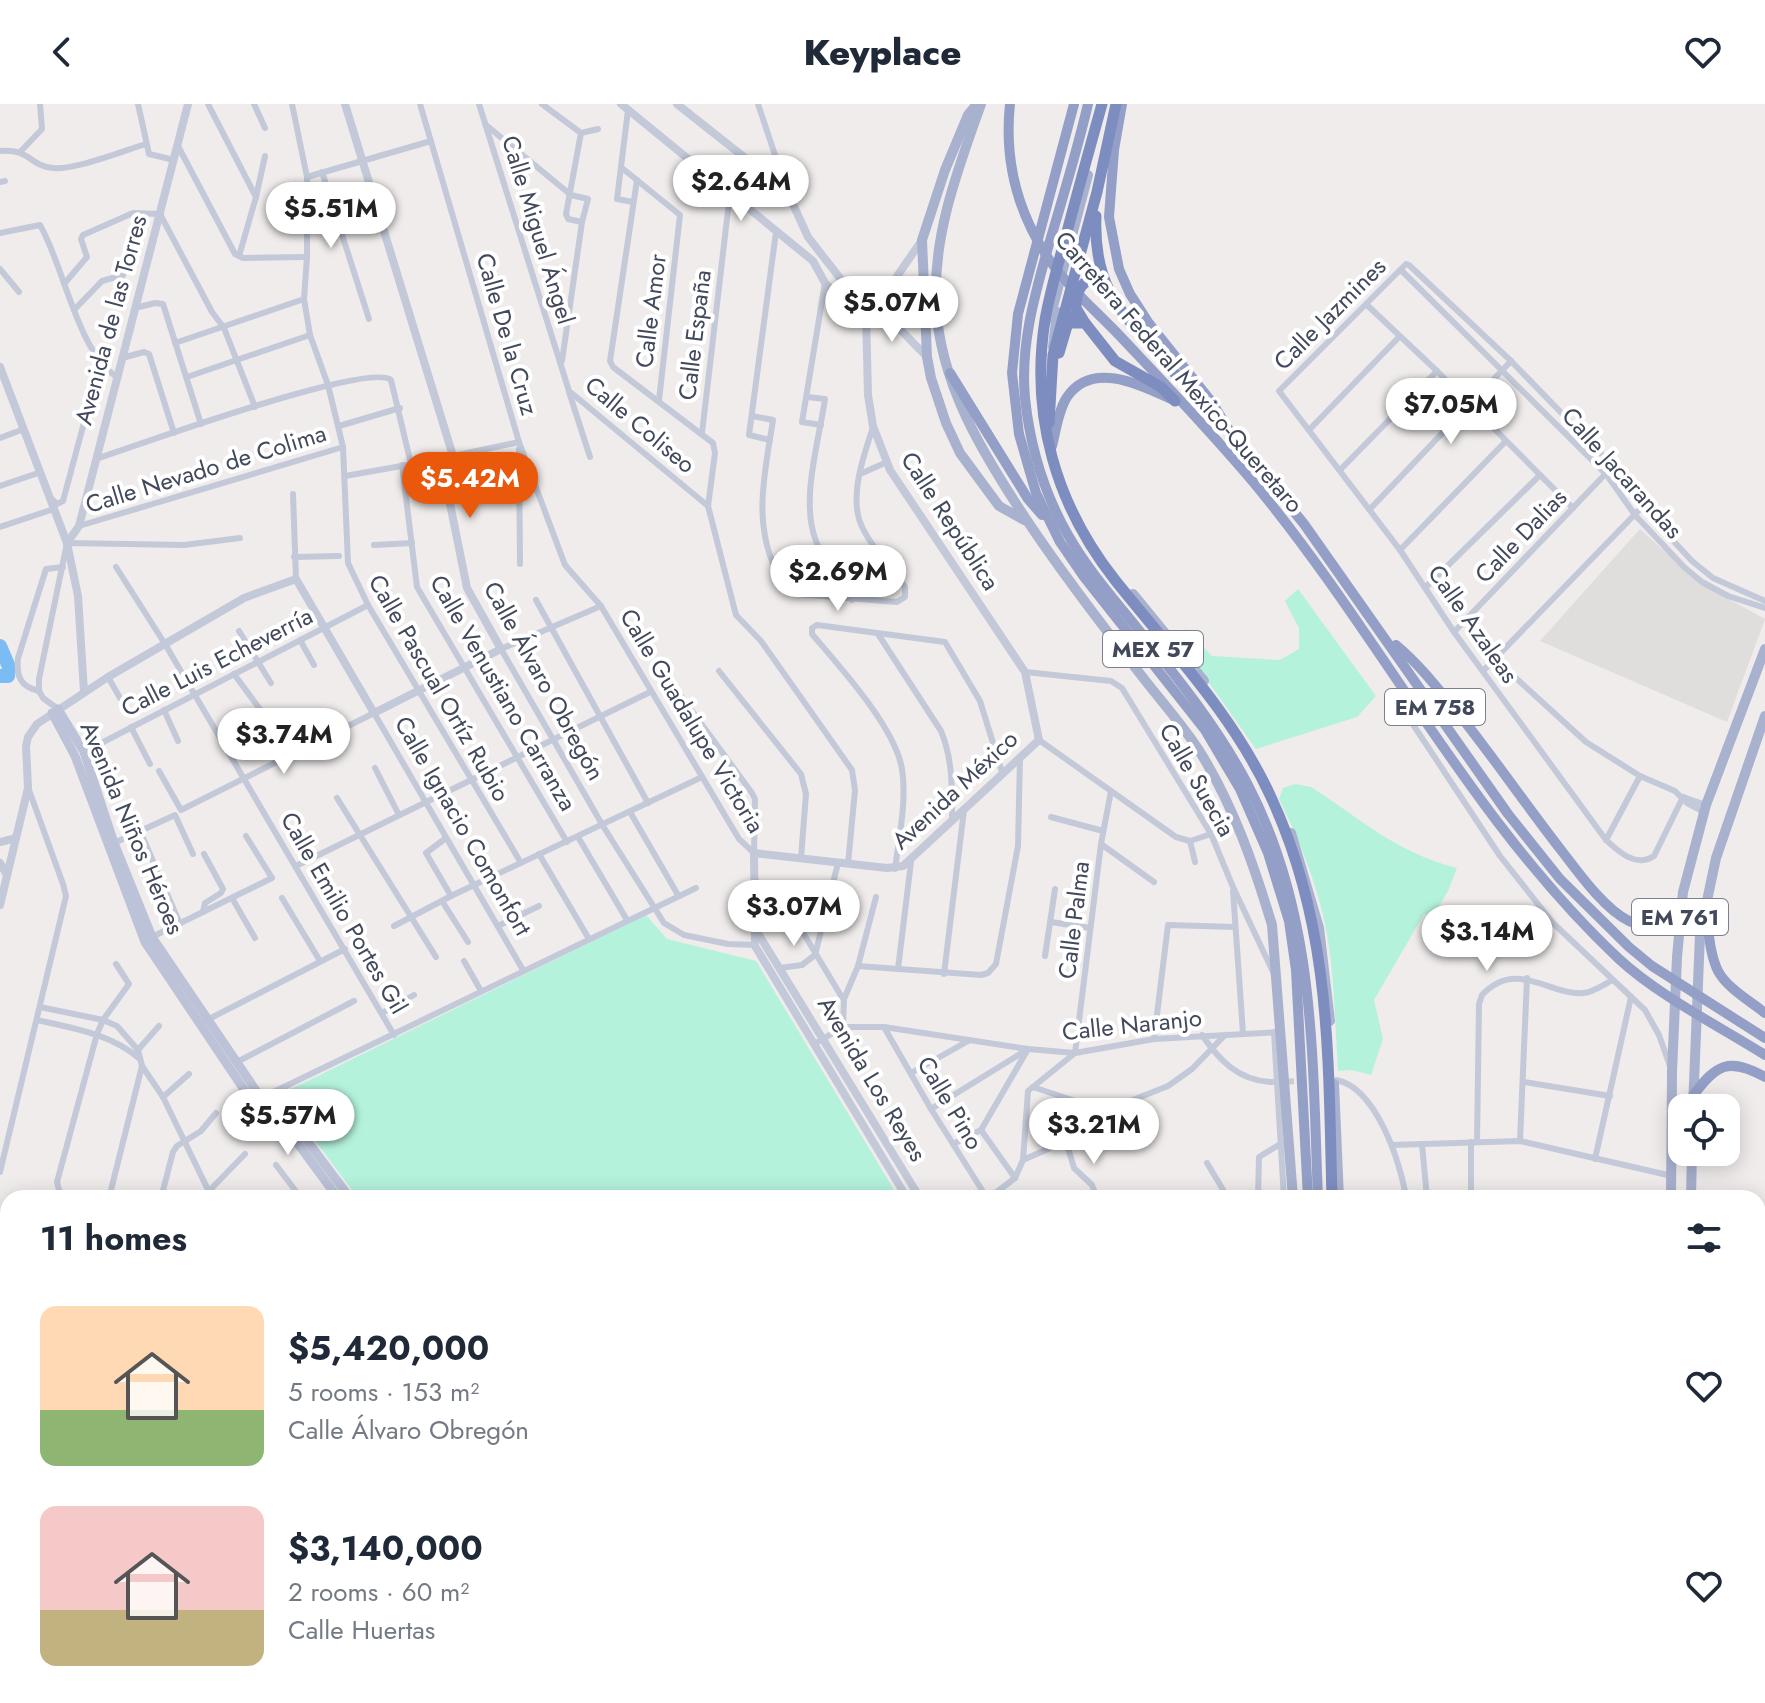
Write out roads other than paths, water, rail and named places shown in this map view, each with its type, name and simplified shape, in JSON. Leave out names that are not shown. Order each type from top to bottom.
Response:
[{"type":"highway","name":"Carretera Federal Mexico-Queretaro","points":[[1010,104],[1008,125],[1013,180],[1020,205],[1050,260],[1258,489],[1472,788],[1565,904],[1621,961],[1765,1055]]},
{"type":"highway","name":"MEX 57","points":[[1074,104],[1018,314],[1012,373],[1015,410],[1025,457],[1050,523],[1084,577],[1205,730],[1240,789],[1268,853],[1289,921],[1296,970],[1308,1190]]},
{"type":"highway","name":"MEX 57","points":[[1088,104],[1033,301],[1025,355],[1025,394],[1033,449],[1056,512],[1092,573],[1226,746],[1249,787],[1273,841],[1301,938],[1318,1190]]},
{"type":"highway","points":[[1105,104],[1045,320],[1041,395],[1048,446],[1062,493],[1090,546],[1225,720],[1260,774],[1286,832],[1309,902],[1322,968],[1332,1190]]},
{"type":"highway","points":[[1057,309],[1080,258],[1116,104]]},
{"type":"highway","name":"Carretera Federal Mexico-Queretaro","points":[[1122,104],[1109,194],[1109,217],[1119,269],[1148,322],[1211,401],[1232,435]]},
{"type":"highway","points":[[1097,192],[1096,252],[1103,278],[1118,309],[1232,435]]},
{"type":"highway","points":[[1143,338],[1116,315],[1098,284],[1092,280],[1083,284],[1077,312],[1115,361],[1161,387],[1179,403]]},
{"type":"highway","points":[[1055,356],[1070,323],[1065,296]]},
{"type":"highway","points":[[1048,427],[1065,296]]},
{"type":"highway","points":[[1070,323],[1085,323]]},
{"type":"highway","points":[[950,373],[1028,499],[1050,523]]},
{"type":"highway","points":[[1052,446],[1068,396],[1087,383],[1110,378],[1127,379],[1179,403]]},
{"type":"highway","name":"EM 758","points":[[1232,435],[1304,524],[1531,844],[1591,910],[1652,966],[1765,1038]]},
{"type":"highway","points":[[1140,632],[1182,651]]},
{"type":"highway","points":[[1386,637],[1412,658],[1439,689],[1575,868],[1618,914],[1635,924],[1648,925],[1670,919],[1680,912]]},
{"type":"highway","points":[[1273,841],[1274,794]]},
{"type":"highway","points":[[1705,909],[1712,955],[1718,972],[1765,1013]]},
{"type":"highway","points":[[1732,987],[1765,1006]]},
{"type":"highway","points":[[1694,1094],[1708,1075],[1728,1065],[1740,1065],[1765,1077]]},
{"type":"highway","points":[[1313,1091],[1337,1123]]},
{"type":"main road","points":[[979,104],[968,115],[953,149],[922,240],[927,357],[946,423],[960,453],[999,506],[1027,521]]},
{"type":"main road","points":[[979,104],[943,221],[936,271],[938,329],[950,373],[985,457],[1060,573],[1198,748],[1224,792],[1272,925],[1292,1190]]},
{"type":"main road","points":[[1105,104],[1065,296],[1045,351],[1043,381],[1052,446],[1063,482],[1090,537],[1117,575],[1182,651],[1231,719],[1274,794],[1296,844],[1319,928],[1329,1001],[1339,1190]]},
{"type":"main road","points":[[1055,356],[1052,340],[1057,309]]},
{"type":"main road","name":"EM 761","points":[[1671,1190],[1672,1072],[1680,912],[1688,868],[1705,808],[1765,649]]},
{"type":"main road","name":"Avenida Niños Héroes","points":[[53,708],[84,752],[111,844],[145,942],[261,1098],[302,1134],[344,1190]]},
{"type":"main road","name":"Avenida Niños Héroes","points":[[53,708],[152,937],[253,1103],[296,1141],[332,1190]]},
{"type":"main road","name":"EM 761","points":[[1693,1094],[1698,958],[1705,909],[1716,858],[1765,716]]},
{"type":"main road","points":[[1691,1190],[1692,1166]]},
{"type":"street","points":[[21,151],[42,129],[40,104]]},
{"type":"street","points":[[138,104],[149,154],[174,160]]},
{"type":"street","name":"Avenida de las Torres","points":[[67,543],[79,526],[188,104]]},
{"type":"street","points":[[208,104],[256,197]]},
{"type":"street","points":[[254,104],[265,128]]},
{"type":"street","name":"Calle Pascual Ortíz Rubio","points":[[292,104],[307,177],[304,299],[310,335],[328,385],[343,447],[348,563],[368,605],[521,863]]},
{"type":"street","points":[[345,104],[453,456]]},
{"type":"street","name":"Calle De la Cruz","points":[[420,104],[519,442],[565,565],[601,606]]},
{"type":"street","name":"Calle Miguel Ángel","points":[[479,104],[561,366]]},
{"type":"street","points":[[542,104],[581,133],[598,129]]},
{"type":"street","points":[[677,104],[787,191]]},
{"type":"street","name":"Calle República","points":[[758,105],[787,191],[808,237],[843,282],[860,295],[866,314],[867,384],[873,426],[887,462],[1025,672],[1039,740]]},
{"type":"street","points":[[624,107],[622,168],[617,199],[633,202]]},
{"type":"street","points":[[624,107],[813,261],[825,283],[866,314],[891,320],[927,357]]},
{"type":"street","points":[[486,125],[571,195]]},
{"type":"street","points":[[581,133],[566,217],[582,222]]},
{"type":"street","points":[[307,177],[431,141]]},
{"type":"street","points":[[0,151],[21,151],[41,166],[61,168],[146,144]]},
{"type":"street","points":[[178,146],[239,256]]},
{"type":"street","points":[[239,256],[265,156]]},
{"type":"street","name":"Calle Amor","points":[[622,168],[680,215],[659,400]]},
{"type":"street","points":[[322,172],[369,319]]},
{"type":"street","points":[[637,180],[610,361],[613,367],[702,433],[714,447],[708,506],[736,615],[761,641],[852,770],[855,790],[843,864],[815,955],[802,965],[780,968]]},
{"type":"street","name":"Calle España","points":[[702,433],[730,193]]},
{"type":"street","name":"Calle Coliseo","points":[[571,195],[588,199],[561,366],[569,391],[708,506]]},
{"type":"street","points":[[64,284],[87,257],[81,239],[83,235],[133,213],[160,214],[212,312],[224,328],[255,407]]},
{"type":"street","points":[[0,233],[40,225],[74,310],[100,363],[117,377]]},
{"type":"street","points":[[770,440],[749,435],[776,232]]},
{"type":"street","points":[[860,295],[891,285],[922,240]]},
{"type":"street","points":[[239,256],[307,257]]},
{"type":"street","name":"Calle Jazmines","points":[[1279,391],[1408,264]]},
{"type":"street","name":"Calle Jacarandas","points":[[1408,264],[1511,361],[1613,466],[1642,507],[1692,561],[1713,578],[1765,601]]},
{"type":"street","points":[[0,269],[19,292]]},
{"type":"street","name":"Calle Jacarandas","points":[[1401,270],[1606,474],[1635,515],[1684,567],[1702,582],[1728,596],[1765,608]]},
{"type":"street","points":[[74,310],[102,281],[123,275]]},
{"type":"street","points":[[821,425],[802,422],[825,283]]},
{"type":"street","points":[[891,285],[897,303],[891,320]]},
{"type":"street","points":[[175,343],[304,299]]},
{"type":"street","points":[[135,308],[163,304],[201,424]]},
{"type":"street","points":[[1367,305],[1573,508]]},
{"type":"street","points":[[187,377],[310,335]]},
{"type":"street","points":[[1310,429],[1399,337]]},
{"type":"street","points":[[122,358],[144,352],[149,354],[174,433]]},
{"type":"street","points":[[1370,509],[1511,361]]},
{"type":"street","name":"Avenida de las Torres","points":[[47,492],[57,504],[63,501],[100,363]]},
{"type":"street","points":[[0,367],[3,383],[24,429],[67,543],[67,567],[39,679],[39,691]]},
{"type":"street","points":[[1341,469],[1437,371]]},
{"type":"street","points":[[96,459],[328,385],[389,377],[400,408],[411,464]]},
{"type":"street","points":[[569,391],[590,457]]},
{"type":"street","name":"Calle Azaleas","points":[[1279,391],[1400,550],[1454,632],[1606,840],[1629,858],[1648,860],[1654,856],[1683,797]]},
{"type":"street","points":[[807,397],[825,399],[809,501],[811,522],[817,543],[852,600]]},
{"type":"street","points":[[339,426],[400,408]]},
{"type":"street","points":[[752,416],[773,420],[763,476],[762,516],[771,559],[786,589],[794,594],[897,602],[905,597],[906,591],[860,522],[857,503],[860,474],[873,426]]},
{"type":"street","points":[[0,438],[24,429]]},
{"type":"street","points":[[345,476],[519,442],[520,564]]},
{"type":"street","points":[[1400,550],[1505,442]]},
{"type":"street","name":"Calle Nevado de Colima","points":[[79,526],[343,447]]},
{"type":"street","name":"Calle Álvaro Obregón","points":[[441,459],[467,588],[552,740],[653,907]]},
{"type":"street","points":[[860,474],[887,462]]},
{"type":"street","name":"Calle Venustiano Carranza","points":[[402,465],[417,587],[567,842]]},
{"type":"street","name":"Calle Dalias","points":[[1454,632],[1613,466]]},
{"type":"street","points":[[0,486],[41,472]]},
{"type":"street","points":[[1426,587],[1540,475]]},
{"type":"street","points":[[0,905],[28,788],[26,746],[37,724],[53,708],[244,598],[296,579],[293,494]]},
{"type":"street","points":[[1483,671],[1642,507]]},
{"type":"street","points":[[0,527],[54,509]]},
{"type":"street","points":[[67,543],[184,545],[240,538]]},
{"type":"street","points":[[374,545],[412,543]]},
{"type":"street","points":[[294,557],[339,556]]},
{"type":"street","points":[[67,567],[78,596],[84,692]]},
{"type":"street","name":"Avenida Niños Héroes","points":[[53,708],[39,691],[21,683],[16,670],[46,569],[67,567]]},
{"type":"street","name":"Calle Emilio Portes Gil","points":[[116,567],[165,644],[394,1035]]},
{"type":"street","name":"Calle Ignacio Comonfort","points":[[296,579],[523,970]]},
{"type":"street","points":[[536,600],[648,803]]},
{"type":"street","name":"Calle Luis Echeverría","points":[[84,752],[368,605]]},
{"type":"street","points":[[111,844],[501,649],[601,606]]},
{"type":"street","name":"Calle Guadalupe Victoria","points":[[601,606],[739,839],[754,853]]},
{"type":"street","points":[[895,869],[903,793],[897,753],[864,695],[812,634],[812,628],[817,625],[945,642],[980,701],[1002,772]]},
{"type":"street","points":[[239,631],[271,683]]},
{"type":"street","points":[[878,634],[947,745],[952,820]]},
{"type":"street","points":[[300,640],[314,665]]},
{"type":"street","points":[[1495,659],[1586,742],[1640,776],[1705,808]]},
{"type":"street","points":[[719,671],[801,774],[806,794],[801,858]]},
{"type":"street","name":"Calle Suecia","points":[[1025,672],[1111,681],[1122,688],[1211,834],[1278,984]]},
{"type":"street","points":[[220,737],[262,712],[234,674]]},
{"type":"street","points":[[108,677],[120,698]]},
{"type":"street","points":[[1398,682],[1414,726],[1500,856],[1553,923],[1645,1010],[1672,1072]]},
{"type":"street","points":[[296,866],[650,692]]},
{"type":"street","points":[[678,692],[755,799],[755,946]]},
{"type":"street","points":[[164,710],[178,741]]},
{"type":"street","points":[[290,714],[307,747]]},
{"type":"street","points":[[131,727],[150,764]]},
{"type":"street","points":[[1039,740],[1176,837],[1190,841],[1211,834]]},
{"type":"street","name":"Avenida México","points":[[754,853],[895,869],[911,862],[1039,740]]},
{"type":"street","points":[[858,966],[981,975],[992,969],[999,958],[1018,846],[1020,757]]},
{"type":"street","points":[[375,768],[399,815]]},
{"type":"street","points":[[159,771],[193,854]]},
{"type":"street","points":[[1606,840],[1640,776]]},
{"type":"street","points":[[394,926],[702,777]]},
{"type":"street","points":[[0,1172],[65,890],[28,788]]},
{"type":"street","name":"Calle Palma","points":[[1075,1053],[1101,844],[1111,791]]},
{"type":"street","points":[[337,798],[436,957]]},
{"type":"street","points":[[944,974],[964,810]]},
{"type":"street","points":[[630,812],[678,895]]},
{"type":"street","points":[[1051,817],[1103,831]]},
{"type":"street","points":[[140,831],[180,924]]},
{"type":"street","points":[[152,937],[272,878],[246,836]]},
{"type":"street","points":[[578,837],[627,920]]},
{"type":"street","points":[[0,842],[16,838]]},
{"type":"street","points":[[446,838],[426,853],[451,896]]},
{"type":"street","points":[[1190,841],[1195,862]]},
{"type":"street","points":[[1101,844],[1154,882]]},
{"type":"street","points":[[203,912],[205,903],[223,889],[204,854]]},
{"type":"street","points":[[539,854],[589,939]]},
{"type":"street","points":[[898,969],[911,862]]},
{"type":"street","points":[[0,863],[7,875]]},
{"type":"street","points":[[755,882],[775,886],[844,999]]},
{"type":"street","points":[[1233,887],[1243,1033]]},
{"type":"street","points":[[261,1098],[696,888]]},
{"type":"street","points":[[1045,956],[1055,889]]},
{"type":"street","points":[[820,1041],[843,1027],[844,999],[858,966],[876,897]]},
{"type":"street","points":[[232,898],[255,938]]},
{"type":"street","points":[[282,898],[320,961]]},
{"type":"street","points":[[442,901],[468,942]]},
{"type":"street","points":[[498,926],[539,906]]},
{"type":"street","points":[[653,907],[664,923],[684,935],[755,946],[764,940]]},
{"type":"street","points":[[1051,922],[1090,928]]},
{"type":"street","points":[[1154,1039],[1168,925],[1234,927]]},
{"type":"street","name":"Avenida Los Reyes","points":[[756,930],[903,1190]]},
{"type":"street","name":"Avenida Los Reyes","points":[[755,946],[915,1190]]},
{"type":"street","points":[[203,1022],[345,949]]},
{"type":"street","points":[[464,961],[481,991]]},
{"type":"street","points":[[59,1190],[57,1182],[97,1034],[103,1020],[129,984],[116,964]]},
{"type":"street","points":[[1471,1190],[1479,1004],[1482,995],[1505,981],[1527,978],[1583,993],[1613,980]]},
{"type":"street","points":[[1520,1141],[1527,978]]},
{"type":"street","points":[[382,1013],[414,995]]},
{"type":"street","points":[[1595,1159],[1631,997]]},
{"type":"street","points":[[237,1062],[354,1001]]},
{"type":"street","points":[[40,1007],[103,1020],[117,1026],[163,1097],[208,1190]]},
{"type":"street","points":[[37,1020],[97,1034],[139,1057]]},
{"type":"street","points":[[111,1190],[139,1057],[159,1026]]},
{"type":"street","name":"Calle Naranjo","points":[[843,1027],[884,1027],[1075,1053],[1154,1039],[1278,1032]]},
{"type":"street","name":"Calle Pino","points":[[884,1027],[983,1190]]},
{"type":"street","points":[[1278,1032],[1284,1190]]},
{"type":"street","points":[[1023,1160],[1066,1141],[1105,1111],[1168,1086],[1227,1034]]},
{"type":"street","points":[[1202,1035],[1212,1050],[1236,1072],[1253,1080],[1270,1082]]},
{"type":"street","points":[[911,1073],[970,1040]]},
{"type":"street","points":[[931,1109],[1028,1049]]},
{"type":"street","points":[[953,1144],[981,1130],[1028,1049]]},
{"type":"street","points":[[999,1190],[1015,1178],[1023,1160],[1026,1095],[1075,1053]]},
{"type":"street","points":[[163,1097],[189,1074]]},
{"type":"street","points":[[1336,1080],[1352,1086],[1362,1095],[1392,1145],[1405,1190]]},
{"type":"street","points":[[1524,1082],[1610,1096]]},
{"type":"street","points":[[1033,1087],[1105,1111]]},
{"type":"street","points":[[163,1190],[177,1146],[201,1131],[216,1113]]},
{"type":"street","points":[[981,1130],[1015,1178]]},
{"type":"street","points":[[1066,1141],[1074,1168],[1094,1190]]},
{"type":"street","points":[[1392,1145],[1520,1141],[1672,1176]]},
{"type":"street","points":[[1258,1190],[1259,1157],[1282,1143]]},
{"type":"street","points":[[1422,1144],[1426,1190]]},
{"type":"street","points":[[214,1190],[245,1154]]},
{"type":"street","points":[[1207,1163],[1223,1190]]},
{"type":"street","points":[[276,1165],[295,1190]]},
{"type":"waterway","points":[[0,646],[9,667],[8,676],[0,676]]},
{"type":"tunnel","points":[[1270,1082],[1302,1081]]}]
